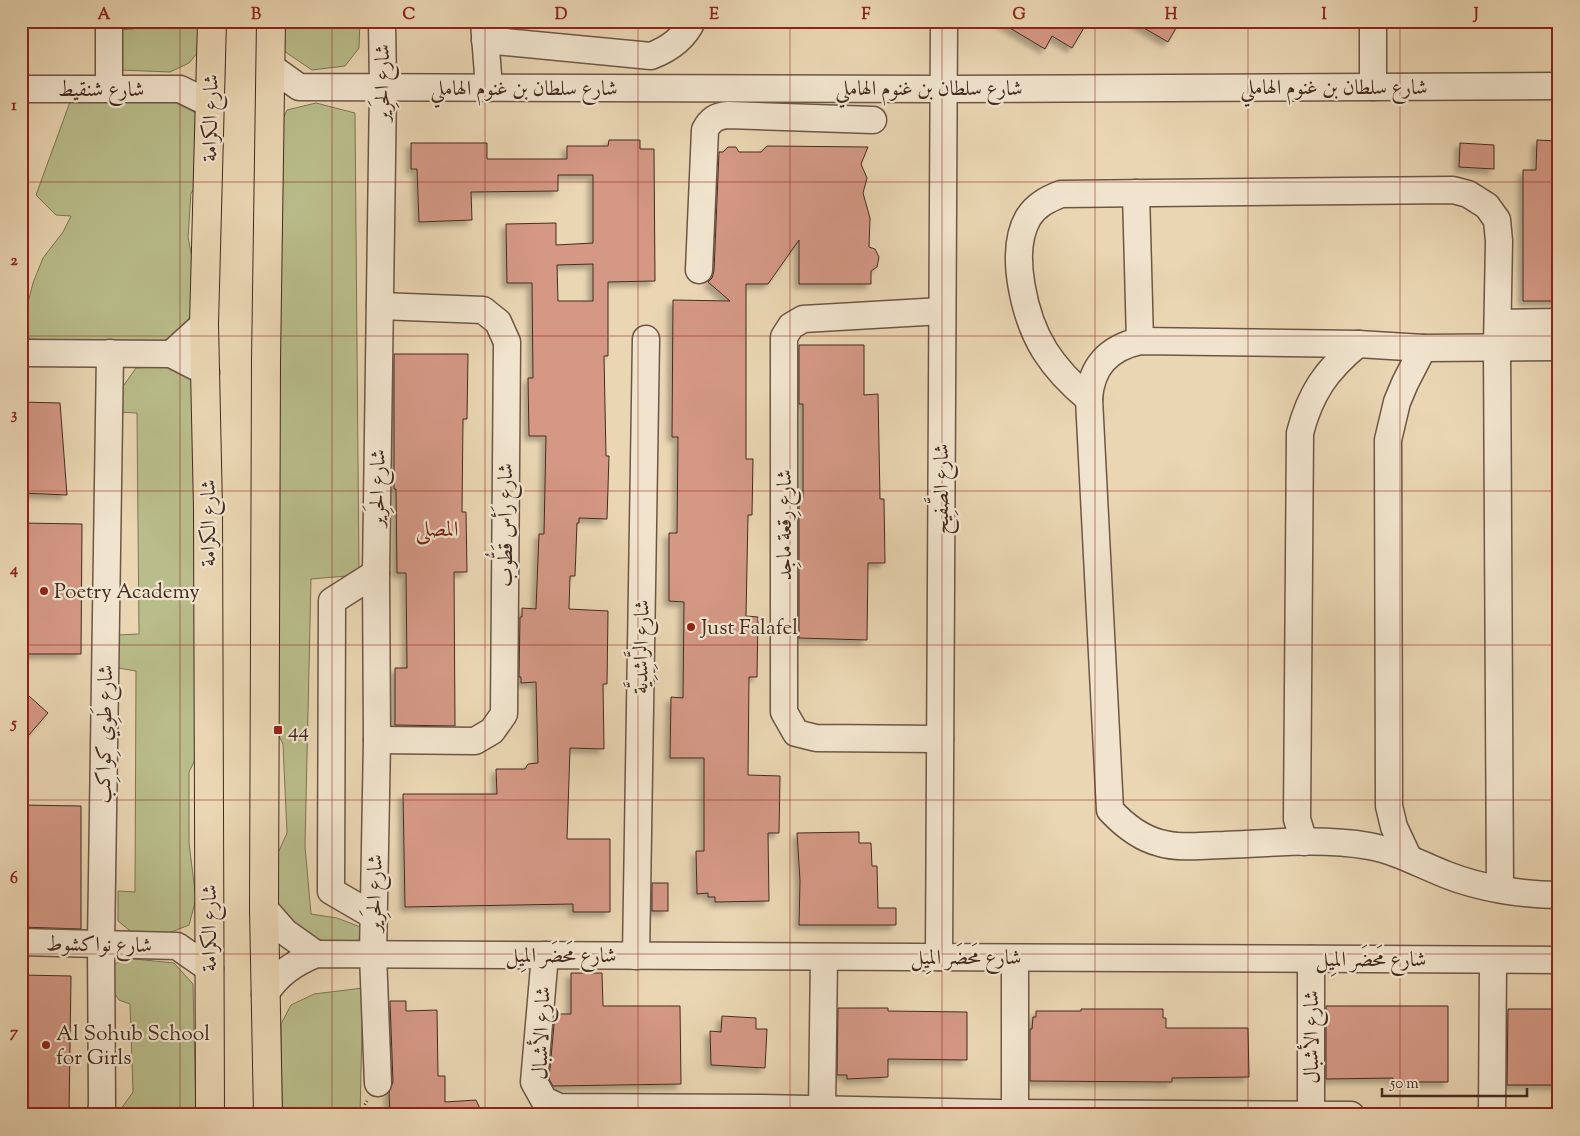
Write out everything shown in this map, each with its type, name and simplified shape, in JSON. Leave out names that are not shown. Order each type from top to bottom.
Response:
[{"type":"main road","name":"شارع الكرامة","points":[[210,1115],[208,518],[204,324],[212,21]]},
{"type":"main road","points":[[268,1115],[264,994],[264,908],[266,361],[271,21]]},
{"type":"street","points":[[109,21],[109,88]]},
{"type":"street","name":"شارع الحَرِير","points":[[373,955],[377,740],[376,573],[383,88],[382,21]]},
{"type":"street","points":[[489,88],[485,31],[651,56],[665,50],[678,41],[692,21]]},
{"type":"street","name":"شارع الصَّفِيح","points":[[938,957],[944,21]]},
{"type":"street","points":[[1373,21],[1373,87]]},
{"type":"street","points":[[651,56],[654,88]]},
{"type":"street","points":[[180,89],[211,66]]},
{"type":"street","points":[[270,111],[299,87],[271,67]]},
{"type":"street","name":"شارع سلطان بن غنوم الهاملي","points":[[299,87],[944,88],[1559,86]]},
{"type":"street","points":[[728,88],[728,115]]},
{"type":"street","name":"شارع شنقيط","points":[[21,89],[180,89],[210,104]]},
{"type":"street","points":[[699,270],[705,130],[709,123],[714,119],[728,115],[873,120]]},
{"type":"street","points":[[1089,399],[1057,369],[1045,351],[1034,331],[1022,290],[1020,269],[1021,237],[1029,217],[1043,202],[1052,197],[1061,194],[1453,190],[1468,194],[1487,206],[1497,220],[1499,241],[1497,335],[1500,889]]},
{"type":"street","points":[[1136,193],[1140,341]]},
{"type":"street","name":"شارع رَأس قَطُّوب","points":[[377,740],[475,741],[492,731],[504,714],[506,342],[498,322],[482,310],[380,306]]},
{"type":"street","name":"شارع رِقعة ماجِد","points":[[940,739],[816,738],[796,733],[784,712],[784,337],[791,326],[803,319],[942,312]]},
{"type":"street","points":[[1559,322],[1423,348],[1358,344],[1140,341],[1118,348],[1100,364],[1093,375],[1089,399],[1110,810],[1127,826],[1146,838],[1173,846],[1304,842],[1346,843],[1370,846],[1408,857],[1453,877],[1482,886],[1559,895]]},
{"type":"street","points":[[171,354],[204,324]]},
{"type":"street","points":[[1497,335],[1559,347]]},
{"type":"street","name":"شارع الرَّاشِدِيَّة","points":[[636,956],[646,339]]},
{"type":"street","points":[[1304,842],[1297,819],[1300,433],[1312,398],[1321,382],[1332,367],[1358,344]]},
{"type":"street","points":[[1408,857],[1394,827],[1389,806],[1388,440],[1397,402],[1404,383],[1423,348]]},
{"type":"street","points":[[21,352],[171,354],[206,372]]},
{"type":"street","name":"شارع طَوِي كِواكِب","points":[[100,1115],[102,1106],[101,944],[110,353]]},
{"type":"street","points":[[374,916],[331,891],[332,601],[376,573]]},
{"type":"street","points":[[264,908],[285,932],[316,954]]},
{"type":"street","name":"شارع نواكشوط","points":[[177,946],[209,919]]},
{"type":"street","name":"شارع نواكشوط","points":[[21,942],[177,946],[210,969]]},
{"type":"street","name":"شارع مَحضَر المِيل","points":[[264,994],[288,968],[316,954],[1559,960]]},
{"type":"street","points":[[373,955],[378,1083]]},
{"type":"street","name":"شارع الأشبال","points":[[545,955],[534,1082],[544,1100],[559,1107],[760,1112],[822,1110],[1351,1115]]},
{"type":"street","points":[[822,1110],[824,957]]},
{"type":"street","points":[[1015,958],[1015,1113]]},
{"type":"street","name":"شارع الأشبال","points":[[1311,959],[1311,1114]]},
{"type":"street","points":[[1492,1115],[1493,960]]},
{"type":"green space","points":[[133,21],[198,21],[198,52],[189,63],[170,72],[120,70],[117,30],[133,29]]},
{"type":"green space","points":[[281,21],[360,21],[359,48],[345,66],[312,70],[281,49]]},
{"type":"green space","points":[[172,101],[196,113],[201,181],[191,193],[188,237],[199,307],[183,333],[155,345],[29,339],[25,315],[33,283],[43,258],[63,232],[71,216],[56,215],[36,195],[70,102]]},
{"type":"green space","points":[[316,103],[355,113],[359,575],[311,579],[305,846],[311,914],[337,918],[363,928],[358,942],[306,959],[289,952],[277,934],[273,864],[287,833],[283,744],[268,715],[278,130],[287,110]]},
{"type":"green space","points":[[176,366],[201,377],[200,750],[189,772],[189,843],[196,899],[189,925],[166,934],[134,934],[118,921],[118,891],[135,892],[136,671],[118,668],[117,635],[139,634],[137,413],[117,412],[119,392],[136,368]]},
{"type":"green space","points":[[125,958],[174,963],[193,984],[196,1115],[120,1115],[121,1109],[133,1092],[130,1004],[119,1000],[112,990],[114,965]]},
{"type":"green space","points":[[363,988],[360,1115],[282,1115],[281,1024],[291,1005],[314,994]]},
{"type":"building","points":[[998,21],[1088,21],[1072,48],[1052,36],[1045,49]]},
{"type":"building","points":[[1132,21],[1180,21],[1168,42]]},
{"type":"building","points":[[609,140],[640,140],[640,149],[654,149],[655,281],[608,282],[608,356],[604,356],[606,456],[609,456],[607,519],[579,518],[579,523],[577,523],[575,576],[570,576],[569,609],[608,611],[607,684],[603,684],[604,749],[570,748],[567,839],[610,839],[610,912],[573,912],[573,904],[405,907],[403,794],[497,794],[496,769],[525,769],[528,764],[538,763],[536,682],[521,683],[521,677],[519,677],[520,617],[522,617],[522,608],[536,609],[539,534],[544,534],[546,436],[529,436],[528,378],[533,378],[532,283],[507,283],[506,224],[556,223],[556,245],[593,243],[593,175],[558,175],[558,191],[471,192],[472,220],[419,222],[417,169],[411,169],[411,143],[487,143],[487,159],[567,159],[567,146],[608,146]],"holes":[[[593,264],[593,301],[558,301],[557,265]]]},
{"type":"building","points":[[1537,140],[1559,141],[1559,301],[1523,301],[1523,170],[1536,170]]},
{"type":"building","points":[[1460,143],[1494,145],[1494,169],[1459,167]]},
{"type":"building","points":[[767,146],[868,147],[861,164],[867,178],[863,193],[870,218],[869,247],[875,249],[879,257],[877,267],[871,271],[871,284],[799,284],[799,240],[768,284],[746,284],[746,459],[753,459],[752,515],[748,515],[746,616],[758,617],[757,677],[749,677],[748,775],[780,776],[779,833],[768,833],[769,901],[715,902],[715,897],[708,897],[708,893],[697,894],[696,851],[704,851],[704,758],[670,758],[671,697],[683,698],[684,602],[669,601],[669,533],[677,533],[678,437],[672,437],[673,300],[730,301],[708,282],[712,278],[714,271],[719,152],[723,152],[728,147],[736,147],[739,152],[761,152]]},
{"type":"building","points":[[799,345],[864,345],[864,395],[878,394],[880,499],[884,499],[885,563],[868,563],[867,640],[799,638],[799,498],[803,498],[803,404],[799,404]]},
{"type":"building","points":[[394,354],[468,354],[467,419],[463,419],[462,512],[466,512],[467,572],[454,572],[455,726],[395,725],[395,668],[407,668],[406,573],[397,573],[396,489],[394,489]]},
{"type":"building","points":[[21,402],[60,403],[67,495],[21,493]]},
{"type":"building","points":[[21,523],[82,524],[81,654],[21,654]]},
{"type":"building","points":[[29,696],[48,713],[21,744],[21,708]]},
{"type":"building","points":[[21,805],[81,806],[81,929],[21,927]]},
{"type":"building","points":[[859,832],[859,843],[871,843],[872,866],[877,866],[878,908],[896,908],[896,925],[799,925],[800,881],[797,833]]},
{"type":"building","points":[[652,883],[668,883],[668,911],[652,911]]},
{"type":"building","points":[[571,973],[602,973],[603,1006],[680,1006],[681,1084],[553,1086],[549,1079],[555,1014],[571,1014]]},
{"type":"building","name":"Al Sohub School for Girls","points":[[21,975],[71,976],[69,1115],[21,1115]]},
{"type":"building","points":[[390,1001],[406,1001],[406,1011],[437,1010],[438,1076],[445,1076],[445,1102],[476,1100],[483,1115],[390,1115],[389,1092],[393,1082]]},
{"type":"building","points":[[1326,1006],[1448,1006],[1448,1082],[1393,1082],[1393,1078],[1326,1079]]},
{"type":"building","points":[[838,1008],[888,1008],[888,1011],[967,1012],[967,1060],[888,1059],[888,1077],[847,1079],[847,1075],[837,1075]]},
{"type":"building","points":[[1081,1009],[1163,1009],[1163,1018],[1166,1018],[1166,1028],[1248,1028],[1249,1077],[1172,1078],[1172,1082],[1030,1081],[1030,1029],[1032,1029],[1033,1017],[1036,1017],[1036,1011],[1081,1011]]},
{"type":"building","points":[[1508,1009],[1559,1009],[1559,1085],[1507,1085]]},
{"type":"building","points":[[722,1016],[756,1018],[756,1029],[767,1029],[765,1068],[711,1065],[710,1031],[721,1032]]},
{"type":"place","name":"Poetry Academy","points":[[44,591]]},
{"type":"place","name":"Just Falafel","points":[[691,627]]},
{"type":"place","name":"44","points":[[278,730]]},
{"type":"place","name":"Al Sohub School for Girls","points":[[46,1045]]},
{"type":"district","name":"المصلى","points":[[437,528]]}]
